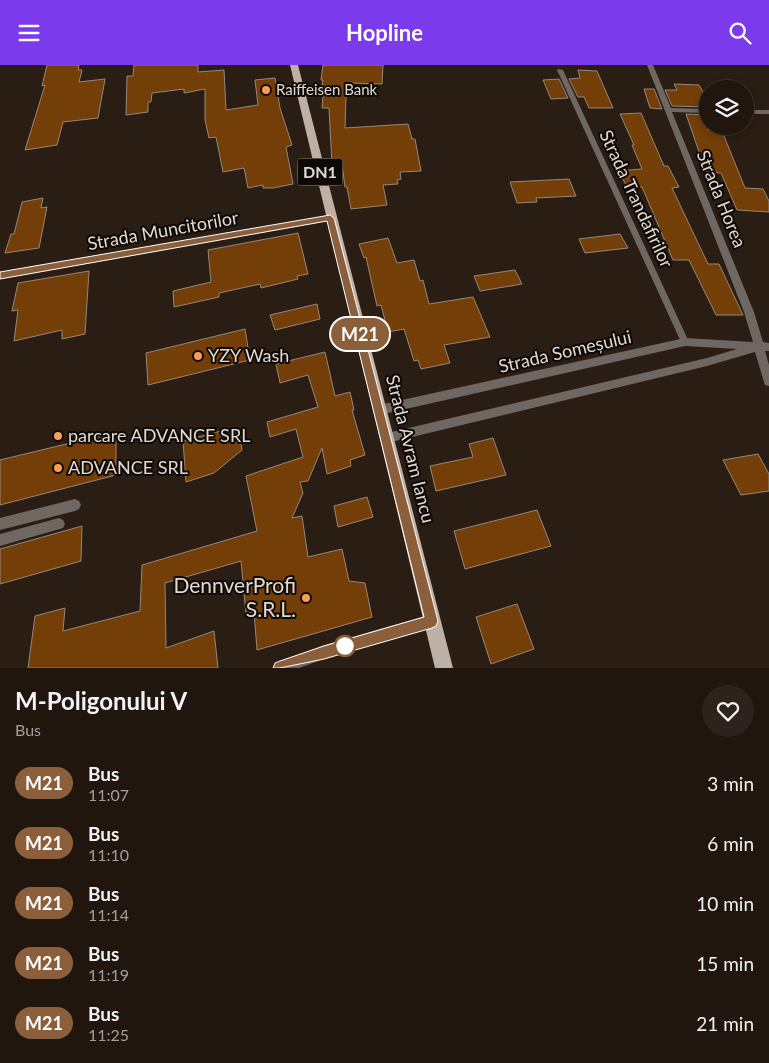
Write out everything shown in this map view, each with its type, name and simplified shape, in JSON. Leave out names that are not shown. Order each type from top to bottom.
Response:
[{"type":"main road","name":"Strada Avram Iancu","points":[[294,65],[330,218],[444,668]]},
{"type":"street","name":"Strada Horea","points":[[650,65],[749,312],[765,347],[769,382]]},
{"type":"street","points":[[668,110],[699,111]]},
{"type":"street","points":[[754,112],[769,113]]},
{"type":"street","name":"Strada Muncitorilor","points":[[0,276],[330,218]]},
{"type":"street","name":"Strada Someșului","points":[[379,410],[685,342],[765,347]]},
{"type":"street","points":[[387,437],[707,363],[765,347]]},
{"type":"street","points":[[0,524],[75,505]]},
{"type":"street","points":[[0,540],[58,524]]},
{"type":"street","points":[[280,668],[324,652],[432,621]]},
{"type":"lane","name":"Strada Trandafirilor","points":[[560,70],[685,342]]},
{"type":"building","points":[[47,65],[79,65],[78,70],[82,70],[79,82],[105,79],[98,118],[63,122],[57,145],[25,150],[45,85],[42,86]]},
{"type":"building","points":[[134,65],[198,65],[198,72],[224,70],[226,110],[258,105],[255,80],[275,78],[280,108],[292,145],[286,147],[293,184],[273,188],[263,188],[263,185],[248,188],[244,168],[223,172],[216,137],[209,138],[205,120],[205,89],[184,93],[184,89],[152,93],[151,102],[148,102],[148,112],[126,115],[127,76],[133,76]]},
{"type":"building","points":[[323,65],[383,65],[382,84],[351,83],[350,96],[346,96],[345,128],[408,124],[412,139],[415,139],[421,171],[400,172],[401,179],[397,180],[398,184],[383,185],[387,205],[351,209],[347,187],[345,187],[342,164],[332,165],[329,108],[322,108],[323,95],[320,95]]},
{"type":"building","points":[[578,70],[597,71],[613,108],[589,108],[584,97],[578,97],[569,79],[580,78]]},
{"type":"building","points":[[559,79],[568,98],[551,99],[543,80]]},
{"type":"building","points":[[674,84],[699,85],[699,107],[672,106],[665,90],[677,90]]},
{"type":"building","points":[[644,89],[654,89],[662,109],[650,108]]},
{"type":"building","points":[[641,113],[664,166],[668,166],[679,187],[672,188],[708,264],[719,264],[743,315],[716,315],[689,260],[673,260],[642,187],[628,188],[618,171],[642,169],[620,114]]},
{"type":"building","points":[[686,114],[699,115],[699,135],[724,135],[745,188],[763,189],[769,201],[769,212],[737,210],[721,173],[706,172]]},
{"type":"building","points":[[569,179],[576,196],[536,198],[537,202],[517,203],[510,182]]},
{"type":"building","points":[[43,198],[41,208],[47,207],[39,248],[5,253],[11,234],[14,234],[22,202]]},
{"type":"building","points":[[298,233],[308,274],[297,276],[298,279],[261,288],[260,284],[219,293],[219,297],[174,307],[173,291],[211,282],[208,250]]},
{"type":"building","points":[[620,234],[628,248],[585,253],[579,239]]},
{"type":"building","points":[[388,238],[397,263],[414,260],[420,281],[423,280],[429,304],[473,297],[490,337],[444,345],[450,363],[421,369],[418,360],[414,361],[404,329],[388,332],[381,305],[377,306],[366,257],[364,258],[359,244]]},
{"type":"building","points":[[515,270],[522,284],[480,291],[474,276]]},
{"type":"building","points":[[89,271],[85,334],[62,339],[62,330],[14,341],[18,310],[12,311],[18,283]]},
{"type":"building","points":[[317,304],[320,319],[275,330],[270,315]]},
{"type":"building","name":"YZY Wash","points":[[245,329],[250,360],[148,385],[146,353]]},
{"type":"building","points":[[325,352],[335,396],[350,392],[354,410],[352,410],[365,455],[350,460],[351,466],[327,474],[322,448],[308,481],[300,482],[303,493],[292,518],[302,516],[308,557],[342,549],[349,581],[365,583],[372,617],[257,650],[254,612],[246,614],[241,561],[165,583],[166,648],[214,631],[218,668],[28,668],[35,616],[65,608],[63,631],[140,611],[142,565],[257,531],[246,476],[303,457],[296,429],[270,437],[267,422],[318,407],[308,375],[280,383],[276,364]]},
{"type":"building","points":[[232,428],[232,432],[239,430],[242,450],[214,473],[186,482],[183,441]]},
{"type":"building","name":"ADVANCE SRL","points":[[116,432],[116,475],[0,505],[0,460]]},
{"type":"building","points":[[493,438],[506,475],[436,491],[430,466],[473,457],[469,444]]},
{"type":"building","points":[[758,454],[769,474],[769,491],[741,495],[723,460]]},
{"type":"building","points":[[367,497],[373,517],[338,527],[334,506]]},
{"type":"building","points":[[537,510],[551,546],[465,569],[454,531]]},
{"type":"building","points":[[82,526],[81,561],[0,584],[0,549]]},
{"type":"building","points":[[517,604],[534,649],[491,664],[476,617]]},
{"type":"bus line","name":"M21","points":[[0,276],[330,218],[387,437],[432,621],[324,652],[280,668]]},
{"type":"place","name":"Raiffeisen Bank","points":[[266,90]]},
{"type":"place","name":"YZY Wash","points":[[198,356]]},
{"type":"place","name":"parcare ADVANCE SRL","points":[[58,436]]},
{"type":"place","name":"ADVANCE SRL","points":[[58,468]]},
{"type":"place","name":"DennverProfi S.R.L.","points":[[306,598]]}]
